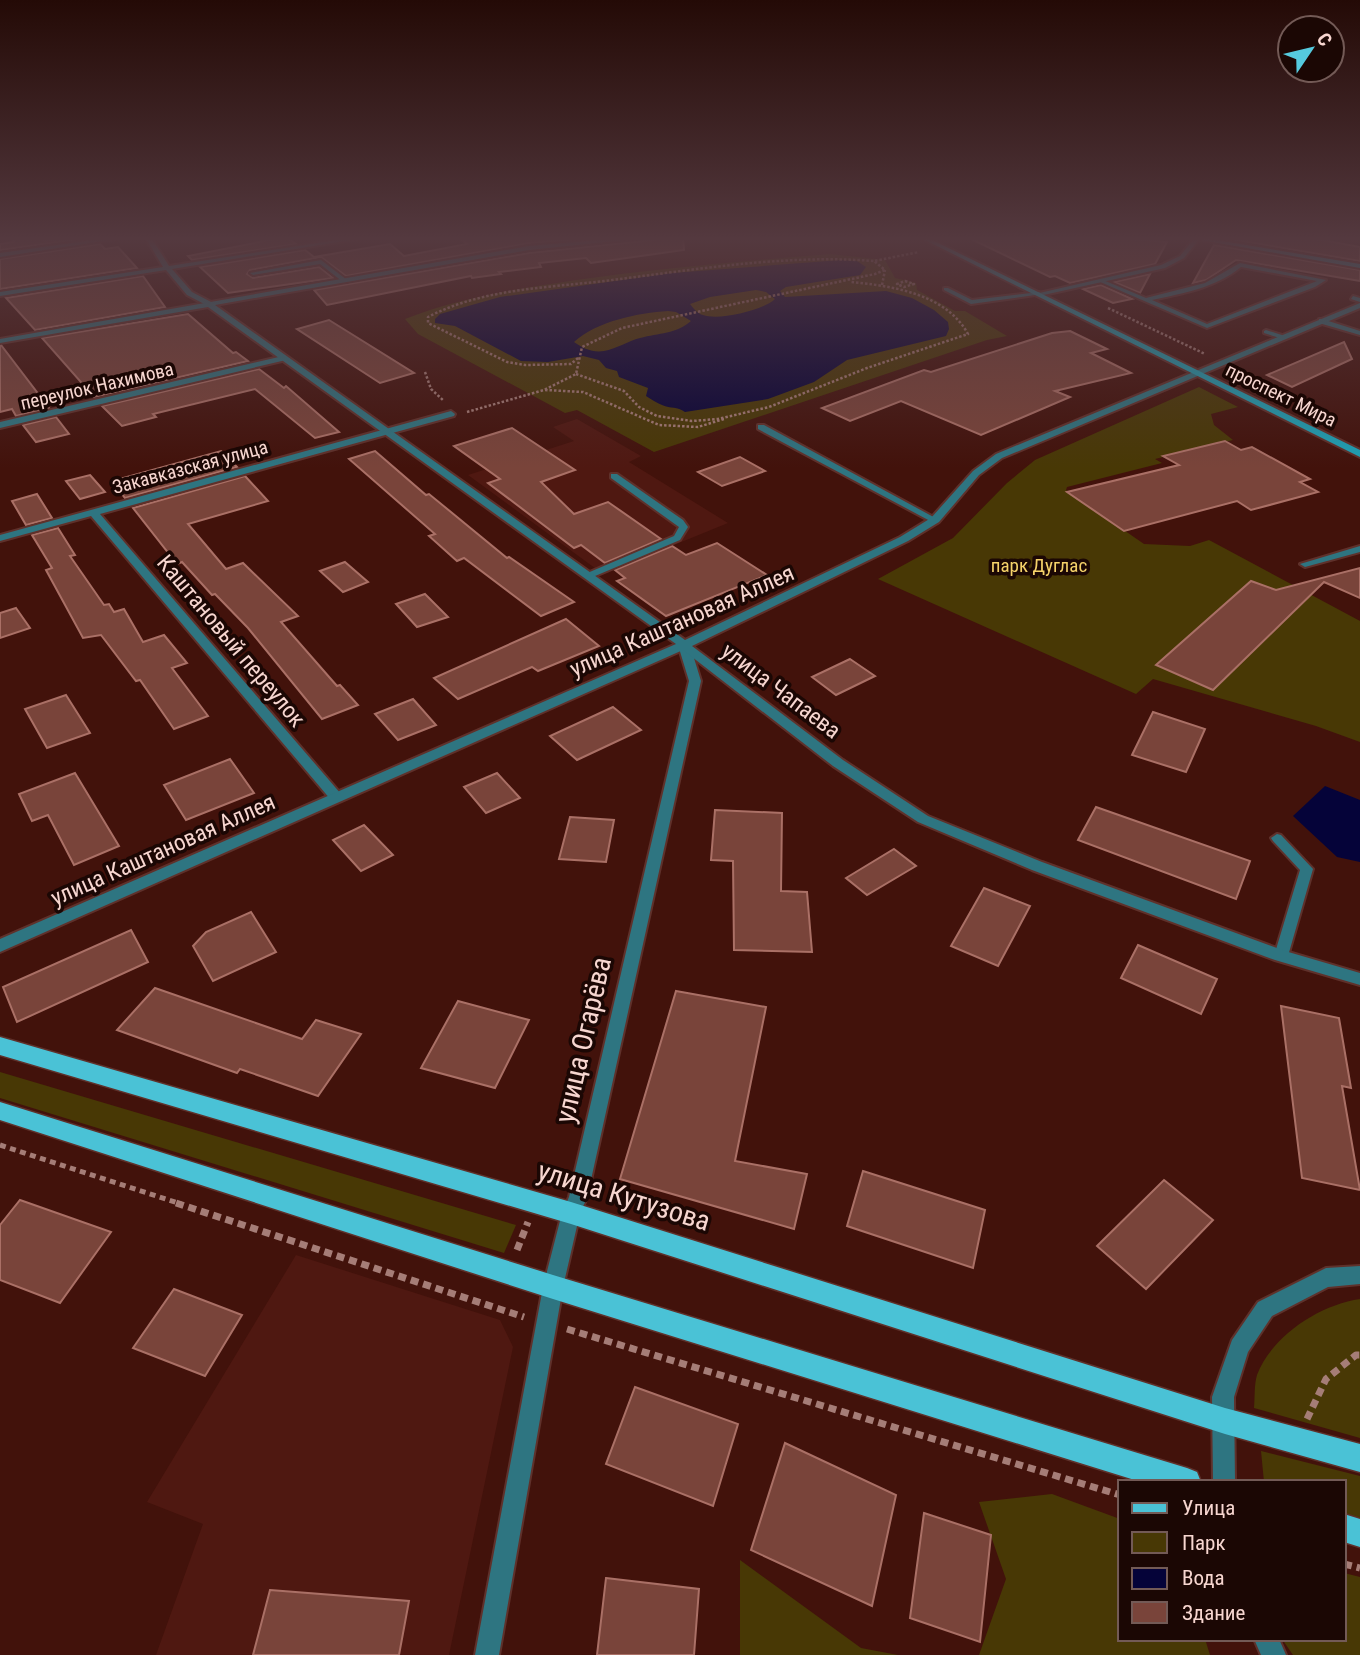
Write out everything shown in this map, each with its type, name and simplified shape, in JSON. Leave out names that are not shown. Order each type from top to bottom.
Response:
[{"type":"main road","name":"проспект Мира","points":[[1079,314],[1360,454]]},
{"type":"main road","name":"проспект Мира","points":[[1096,314],[1360,445]]},
{"type":"main road","name":"улица Кутузова","points":[[0,1046],[571,1213],[1225,1421],[1360,1458]]},
{"type":"main road","points":[[0,1111],[553,1287],[1180,1480]]},
{"type":"street","points":[[0,341],[156,314]]},
{"type":"street","name":"улица Чапаева","points":[[223,314],[684,645],[838,763],[923,819],[1037,866],[1281,956],[1360,978]]},
{"type":"street","name":"улица Каштановая Аллея","points":[[0,946],[684,645],[839,573],[934,520],[976,472],[999,456],[1338,314]]},
{"type":"street","points":[[1322,321],[1360,333]]},
{"type":"street","name":"переулок Нахимова","points":[[0,425],[283,358]]},
{"type":"street","name":"Закавказская улица","points":[[0,538],[452,414]]},
{"type":"street","name":"Каштановый переулок","points":[[93,512],[336,797]]},
{"type":"street","name":"улица Огарёва","points":[[487,1655],[553,1287],[571,1213],[578,1198],[695,681],[684,645]]},
{"type":"street","points":[[1224,1480],[1223,1397],[1239,1347],[1265,1309],[1326,1279],[1360,1275]]},
{"type":"lane","points":[[1178,314],[1207,326],[1237,314]]},
{"type":"lane","points":[[1227,318],[1239,323]]},
{"type":"lane","points":[[1266,332],[1283,337]]},
{"type":"lane","points":[[761,427],[934,520]]},
{"type":"lane","points":[[588,576],[677,538],[684,527],[614,476]]},
{"type":"lane","points":[[1305,564],[1360,549]]},
{"type":"lane","points":[[1278,838],[1307,869],[1281,956]]},
{"type":"path","points":[[435,314],[428,317],[428,323],[507,362],[525,365],[571,364],[578,358]]},
{"type":"path","points":[[576,374],[582,347],[622,328],[689,314]]},
{"type":"path","points":[[544,390],[583,392],[659,425],[698,427],[821,389],[867,368],[933,349],[968,334],[959,318],[953,314]]},
{"type":"path","points":[[425,372],[432,389],[454,416],[544,390],[576,374],[626,391],[633,402],[644,411],[665,418],[692,420],[737,415],[761,427]]},
{"type":"path","points":[[1305,1423],[1326,1379],[1356,1355],[1360,1355]]},
{"type":"shaded area","points":[[577,419],[641,456],[629,462],[728,523],[603,574],[468,475],[574,441],[553,427]],"holes":[[[559,460],[574,471],[527,486],[555,495],[568,516],[599,538],[639,524],[664,541],[605,562],[581,545],[574,548],[488,483]]]},
{"type":"shaded area","points":[[296,1255],[500,1320],[513,1347],[449,1655],[399,1655],[409,1601],[271,1590],[253,1655],[156,1655],[203,1524],[147,1502]]},
{"type":"green space","points":[[418,314],[970,314],[1007,336],[987,340],[654,452],[577,410],[565,413],[418,334],[405,319]]},
{"type":"green space","name":"парк Дуглас","points":[[1199,387],[1238,407],[1211,414],[1214,425],[1233,440],[1155,459],[1162,463],[1067,487],[1066,490],[1144,544],[1190,546],[1209,540],[1360,621],[1360,742],[1316,726],[1153,679],[1136,694],[878,579],[953,538],[1007,483],[1035,460]]},
{"type":"green space","points":[[0,1072],[516,1225],[504,1253],[0,1098]]},
{"type":"green space","points":[[1360,1299],[1360,1438],[1254,1408],[1257,1375],[1264,1361],[1285,1335],[1313,1315],[1344,1302]]},
{"type":"green space","points":[[1261,1451],[1360,1476],[1360,1528],[1346,1524],[1346,1480],[1264,1480]]},
{"type":"green space","points":[[1052,1494],[1118,1518],[1118,1641],[1206,1641],[1210,1655],[979,1655],[1006,1579],[979,1502]]},
{"type":"green space","points":[[740,1560],[861,1648],[898,1655],[740,1655]]},
{"type":"green space","points":[[1346,1574],[1360,1577],[1360,1655],[1293,1655],[1283,1641],[1346,1641]]},
{"type":"water","points":[[440,314],[643,314],[606,323],[574,342],[596,351],[613,349],[640,338],[673,331],[691,321],[680,314],[719,317],[733,314],[939,314],[948,322],[949,329],[946,336],[847,360],[814,382],[768,399],[685,412],[652,400],[646,396],[648,388],[619,377],[617,371],[606,368],[599,360],[583,356],[548,362],[521,361],[455,326],[435,323]]},
{"type":"water","points":[[1325,786],[1360,800],[1360,862],[1337,857],[1293,816]]},
{"type":"building","points":[[21,314],[124,314],[35,330]]},
{"type":"building","points":[[188,314],[233,353],[236,352],[248,361],[94,397],[42,338]]},
{"type":"building","points":[[329,320],[414,373],[380,383],[297,329]]},
{"type":"building","points":[[1070,331],[1107,349],[1091,353],[1131,373],[1055,391],[1070,397],[981,435],[901,401],[850,421],[822,408],[924,370],[931,372],[1052,333]]},
{"type":"building","points":[[1344,342],[1352,359],[1292,387],[1267,375]]},
{"type":"building","points":[[0,345],[49,408],[16,416],[12,409],[0,412]]},
{"type":"building","points":[[259,369],[284,388],[286,386],[339,432],[315,438],[255,389],[153,414],[156,417],[122,426],[102,406]]},
{"type":"building","points":[[56,417],[69,434],[36,442],[23,425]]},
{"type":"building","points":[[512,428],[575,470],[541,482],[574,514],[608,502],[661,539],[605,563],[581,545],[574,548],[488,483],[500,479],[454,446]]},
{"type":"building","points":[[1225,441],[1241,450],[1252,447],[1310,479],[1300,482],[1318,492],[1251,510],[1237,501],[1124,531],[1067,492],[1179,465],[1163,456]]},
{"type":"building","points":[[221,451],[237,467],[125,498],[112,481]]},
{"type":"building","points":[[375,451],[507,558],[574,602],[541,616],[464,558],[457,561],[429,536],[435,534],[349,459]]},
{"type":"building","points":[[740,457],[765,471],[722,486],[698,472]]},
{"type":"building","points":[[90,475],[105,492],[80,499],[66,481]]},
{"type":"building","points":[[245,476],[268,501],[188,524],[226,569],[243,563],[298,616],[281,622],[337,686],[340,685],[358,705],[322,719],[248,628],[215,594],[212,595],[182,562],[177,564],[133,508]]},
{"type":"building","points":[[37,494],[52,518],[26,525],[12,501]]},
{"type":"building","points":[[58,528],[75,555],[70,556],[104,605],[109,604],[114,612],[124,609],[143,642],[164,635],[187,663],[172,668],[208,716],[174,729],[140,680],[136,681],[101,635],[83,638],[46,570],[52,568],[32,535]]},
{"type":"building","points":[[717,543],[767,575],[666,616],[617,581],[625,578],[615,570],[672,546],[686,555]]},
{"type":"building","points":[[345,562],[368,582],[343,592],[320,571]]},
{"type":"building","points":[[1360,568],[1360,598],[1324,582],[1213,690],[1156,665],[1251,581],[1276,590]]},
{"type":"building","points":[[425,594],[448,617],[417,627],[396,604]]},
{"type":"building","points":[[16,608],[30,628],[0,638],[0,613]]},
{"type":"building","points":[[566,619],[599,646],[538,671],[532,667],[458,699],[434,678]]},
{"type":"building","points":[[850,659],[875,676],[836,695],[812,677]]},
{"type":"building","points":[[66,695],[90,733],[47,748],[25,709]]},
{"type":"building","points":[[413,699],[436,725],[398,740],[375,714]]},
{"type":"building","points":[[613,707],[641,730],[577,760],[550,736]]},
{"type":"building","points":[[1153,712],[1205,729],[1186,772],[1132,755]]},
{"type":"building","points":[[230,759],[254,793],[186,820],[164,785]]},
{"type":"building","points":[[75,773],[119,846],[74,865],[48,815],[32,821],[19,794]]},
{"type":"building","points":[[497,773],[520,798],[486,813],[464,787]]},
{"type":"building","points":[[1096,807],[1250,861],[1236,899],[1078,840]]},
{"type":"building","points":[[715,810],[782,813],[781,891],[807,892],[812,952],[734,950],[733,861],[711,860]]},
{"type":"building","points":[[570,817],[614,820],[606,862],[559,859]]},
{"type":"building","points":[[364,825],[393,855],[361,871],[333,840]]},
{"type":"building","points":[[894,849],[916,866],[867,895],[846,878]]},
{"type":"building","points":[[984,888],[1030,906],[998,966],[951,946]]},
{"type":"building","points":[[251,912],[276,952],[213,981],[193,946],[206,932]]},
{"type":"building","points":[[131,930],[148,962],[17,1022],[3,987]]},
{"type":"building","points":[[1138,945],[1217,979],[1201,1014],[1121,978]]},
{"type":"building","points":[[155,988],[302,1039],[316,1020],[361,1034],[318,1096],[240,1069],[237,1073],[117,1030]]},
{"type":"building","points":[[676,991],[766,1007],[735,1161],[807,1174],[794,1229],[620,1179]]},
{"type":"building","points":[[458,1001],[529,1020],[495,1088],[421,1068]]},
{"type":"building","points":[[1281,1006],[1339,1018],[1351,1088],[1342,1086],[1360,1190],[1302,1178]]},
{"type":"building","points":[[863,1171],[985,1210],[973,1268],[847,1226]]},
{"type":"building","points":[[1164,1180],[1213,1220],[1146,1289],[1097,1246]]},
{"type":"building","points":[[20,1200],[111,1232],[60,1303],[0,1280],[0,1225]]},
{"type":"building","points":[[174,1289],[242,1315],[205,1376],[133,1348]]},
{"type":"building","points":[[635,1387],[738,1424],[713,1506],[606,1464]]},
{"type":"building","points":[[785,1443],[896,1495],[872,1606],[751,1550]]},
{"type":"building","points":[[924,1513],[991,1535],[980,1642],[910,1618]]},
{"type":"building","points":[[606,1578],[699,1589],[694,1655],[597,1655]]},
{"type":"building","points":[[270,1590],[409,1601],[399,1655],[253,1655]]}]
